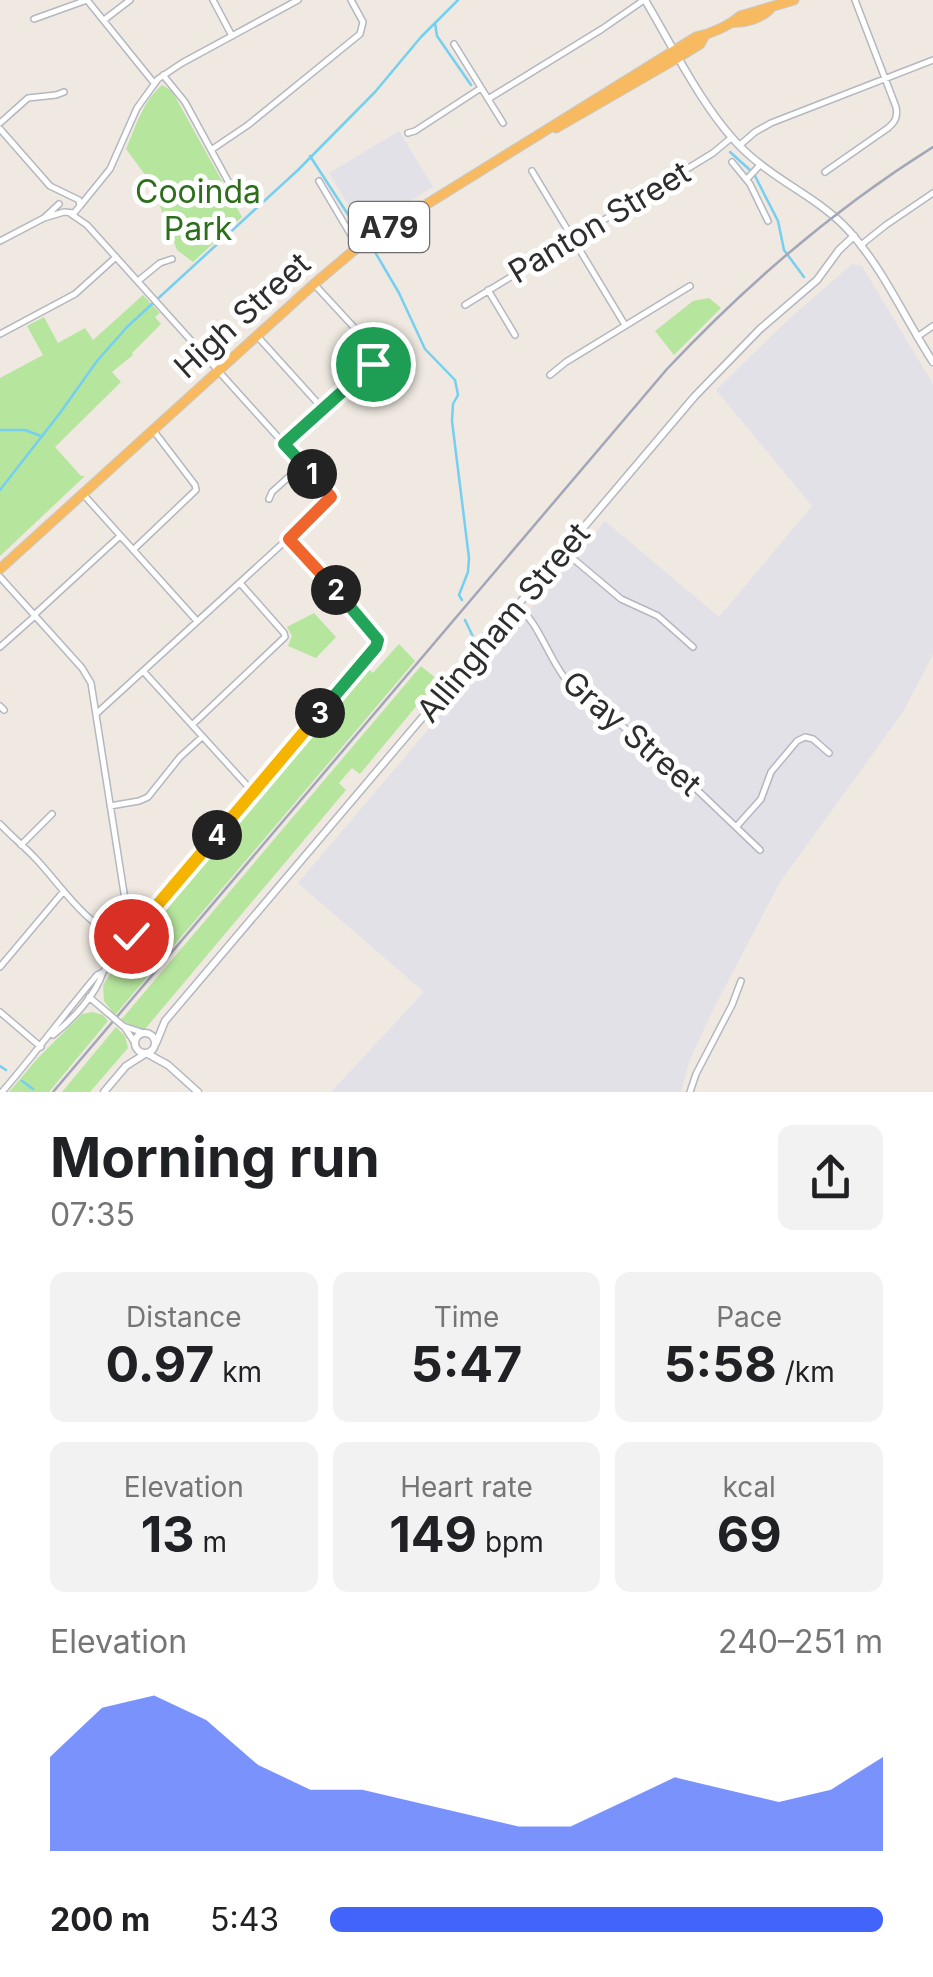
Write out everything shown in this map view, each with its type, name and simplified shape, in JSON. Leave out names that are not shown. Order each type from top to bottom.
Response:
[{"type":"highway","name":"High Street","points":[[0,569],[358,247],[677,54],[700,44],[705,35],[740,16],[794,0]]},
{"type":"street","points":[[34,19],[87,0],[154,83]]},
{"type":"street","points":[[104,20],[130,0]]},
{"type":"street","points":[[213,0],[232,36]]},
{"type":"street","points":[[211,150],[248,125],[360,34],[363,22],[351,0]]},
{"type":"street","points":[[488,99],[644,0],[712,111],[739,146],[760,165],[820,204],[862,245],[933,362]]},
{"type":"street","points":[[825,172],[896,119],[896,107],[855,0]]},
{"type":"street","points":[[0,241],[44,218],[79,207],[110,170],[137,108],[162,75],[296,1]]},
{"type":"street","points":[[454,44],[503,123]]},
{"type":"street","points":[[739,146],[763,127],[933,60]]},
{"type":"street","points":[[162,75],[185,102],[235,194]]},
{"type":"street","points":[[408,133],[481,88]]},
{"type":"street","points":[[64,92],[28,98],[0,126],[50,186],[67,213],[87,225],[331,497],[96,714]]},
{"type":"street","points":[[0,142],[7,137]]},
{"type":"street","name":"Panton Street","points":[[465,305],[732,138]]},
{"type":"street","points":[[732,162],[747,179],[768,221]]},
{"type":"street","points":[[747,179],[760,165]]},
{"type":"street","points":[[532,171],[626,325]]},
{"type":"street","points":[[319,181],[358,247]]},
{"type":"street","points":[[50,186],[79,200],[87,225]]},
{"type":"street","points":[[44,218],[71,195],[93,190]]},
{"type":"street","points":[[862,245],[933,193]]},
{"type":"street","name":"Allingham Street","points":[[145,1033],[165,1020],[715,374],[817,280],[854,236]]},
{"type":"street","points":[[0,334],[75,294],[116,257]]},
{"type":"street","points":[[138,281],[172,258]]},
{"type":"street","points":[[284,444],[378,357],[314,284]]},
{"type":"street","points":[[550,375],[690,286]]},
{"type":"street","points":[[488,290],[514,336]]},
{"type":"street","points":[[918,337],[933,326]]},
{"type":"street","points":[[257,336],[323,409]]},
{"type":"street","points":[[133,550],[196,490],[153,430]]},
{"type":"street","points":[[269,499],[303,464]]},
{"type":"street","points":[[83,494],[197,621]]},
{"type":"street","points":[[0,647],[120,536]]},
{"type":"street","points":[[2,1092],[376,647],[378,640],[373,631],[289,539]]},
{"type":"street","points":[[564,551],[621,599],[658,616],[693,646]]},
{"type":"street","points":[[0,577],[89,677],[124,893],[122,946]]},
{"type":"street","points":[[192,725],[285,638],[284,632],[240,583]]},
{"type":"street","name":"Gray Street","points":[[517,605],[530,618],[564,677],[690,783],[760,850]]},
{"type":"street","points":[[143,671],[253,792]]},
{"type":"street","points":[[110,806],[148,797],[202,737]]},
{"type":"street","points":[[737,826],[761,799],[767,777],[797,741],[809,738],[829,753]]},
{"type":"street","points":[[21,844],[52,814]]},
{"type":"street","points":[[0,825],[63,892],[109,932],[124,936]]},
{"type":"street","points":[[0,967],[63,892]]},
{"type":"street","points":[[690,1092],[742,981]]},
{"type":"street","points":[[86,994],[123,1026],[139,1052],[168,1065],[198,1092]]},
{"type":"street","points":[[0,1012],[41,1047]]},
{"type":"street","name":"Allingham Street","points":[[156,1043],[165,1020]]},
{"type":"street","points":[[123,1026],[154,1037],[168,1065]]},
{"type":"street","points":[[104,1092],[126,1066],[137,1037],[145,1033]]},
{"type":"street","points":[[126,1066],[153,1050],[156,1043]]},
{"type":"shaded area","points":[[399,131],[433,187],[372,224],[356,217],[329,173]]},
{"type":"shaded area","points":[[852,264],[862,266],[933,384],[933,654],[903,712],[780,882],[713,1010],[689,1062],[681,1092],[331,1092],[424,992],[298,883],[605,521],[719,617],[812,506],[716,390]]},
{"type":"green space","name":"Cooinda Park","points":[[162,85],[172,91],[242,217],[193,262],[177,250],[151,183],[126,149],[145,106]]},
{"type":"green space","points":[[143,295],[160,313],[155,317],[161,324],[112,372],[121,382],[55,447],[85,476],[0,556],[0,378],[43,355],[27,326],[44,317],[58,343],[85,328],[93,340]]},
{"type":"green space","points":[[709,298],[721,308],[674,355],[655,331],[693,301]]},
{"type":"green space","points":[[314,613],[336,637],[316,658],[288,646],[292,636],[287,627]]},
{"type":"green space","points":[[399,644],[415,661],[115,1015],[104,1001],[103,985],[136,937],[366,667],[373,673]]},
{"type":"green space","points":[[421,666],[438,680],[360,774],[352,768],[339,783],[346,790],[145,1029],[121,1020]]},
{"type":"green space","points":[[92,1012],[108,1021],[49,1092],[9,1092],[82,1014]]},
{"type":"green space","points":[[116,1027],[125,1036],[128,1048],[90,1092],[62,1092]]},
{"type":"waterway","points":[[0,490],[127,327],[298,170],[458,0]]},
{"type":"waterway","points":[[435,23],[437,36],[471,85]]},
{"type":"waterway","points":[[730,152],[750,170]]},
{"type":"waterway","points":[[310,156],[349,216],[364,230]]},
{"type":"waterway","points":[[754,174],[778,221],[784,250],[804,277]]},
{"type":"waterway","points":[[375,252],[425,349],[455,380],[458,395],[452,421],[469,558],[459,595],[462,600]]},
{"type":"waterway","points":[[0,430],[25,430],[41,436]]},
{"type":"waterway","points":[[465,620],[476,643]]},
{"type":"waterway","points":[[0,1066],[6,1070]]},
{"type":"waterway","points":[[22,1081],[33,1089]]},
{"type":"railway","points":[[53,1092],[667,369],[793,249],[933,147]]},
{"type":"route","points":[[131,936],[377,645],[373,631],[289,539],[331,496],[284,444],[373,364]]}]
